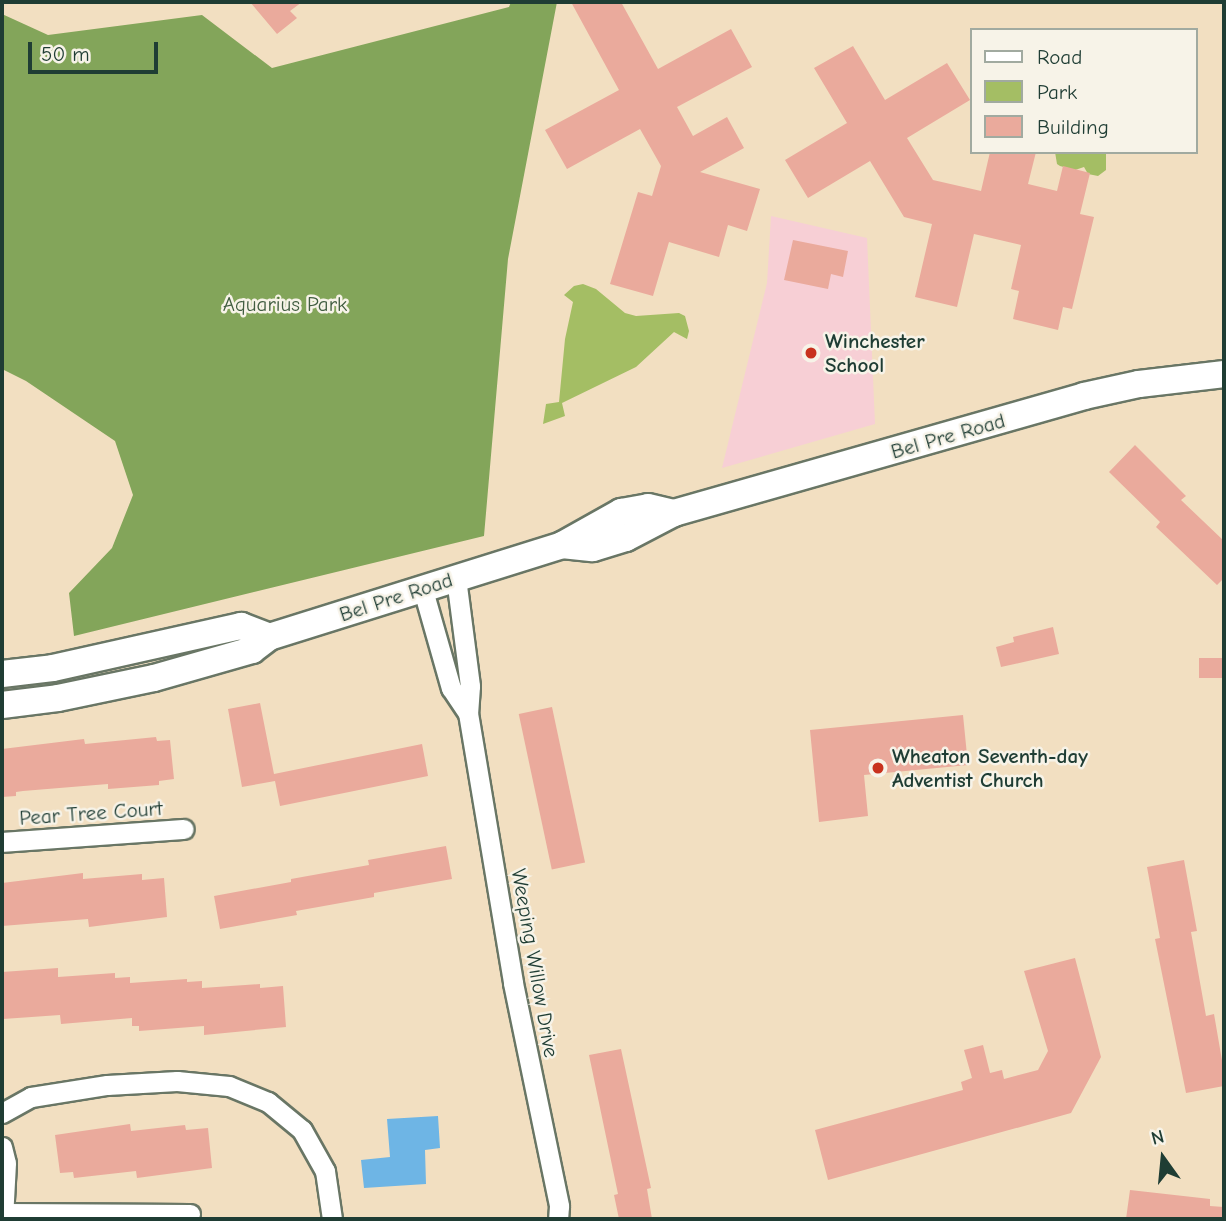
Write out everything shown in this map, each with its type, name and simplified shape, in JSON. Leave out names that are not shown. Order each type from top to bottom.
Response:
[{"type":"main road","name":"Bel Pre Road","points":[[2,705],[58,698],[153,678],[252,650],[269,637],[562,545],[586,528],[621,512],[648,507],[674,513],[1084,396],[1139,384],[1224,374]]},
{"type":"main road","points":[[2,674],[53,668],[241,626],[269,637]]},
{"type":"street","name":"Weeping Willow Drive","points":[[456,578],[470,686],[468,713],[513,983],[559,1206],[558,1219]]},
{"type":"street","name":"Weeping Willow Drive","points":[[423,590],[451,688],[468,713]]},
{"type":"street","name":"Pear Tree Court","points":[[2,842],[184,829]]},
{"type":"street","points":[[2,1113],[31,1097],[107,1085],[177,1081],[229,1086],[268,1102],[302,1130],[325,1171],[332,1219]]},
{"type":"street","points":[[2,1147],[6,1163],[4,1216],[191,1214]]},
{"type":"shaded area","name":"Winchester School","points":[[771,216],[867,238],[875,424],[722,468],[767,283]]},
{"type":"green space","name":"Aquarius Park","points":[[511,2],[557,2],[508,259],[484,536],[74,636],[69,593],[112,548],[133,495],[115,441],[26,381],[2,369],[2,14],[48,35],[202,15],[272,68],[509,7]]},
{"type":"green space","points":[[1055,154],[1106,154],[1106,170],[1098,176],[1088,174],[1084,167],[1075,170],[1057,164]]},
{"type":"green space","points":[[583,284],[596,289],[625,313],[636,316],[679,313],[685,316],[689,331],[687,339],[674,332],[636,367],[562,403],[565,416],[543,424],[546,404],[559,402],[565,339],[573,302],[564,295],[574,286]]},
{"type":"water","points":[[438,1116],[440,1148],[425,1150],[426,1184],[364,1188],[361,1160],[390,1157],[387,1119]]},
{"type":"building","points":[[250,2],[302,2],[290,11],[297,18],[277,34]]},
{"type":"building","points":[[571,2],[621,2],[658,69],[731,29],[752,67],[677,107],[693,136],[727,117],[744,148],[700,172],[760,189],[747,231],[728,225],[719,257],[669,242],[653,296],[610,284],[638,192],[652,196],[661,166],[640,129],[567,169],[545,130],[619,90]]},
{"type":"building","points":[[853,46],[885,100],[947,63],[970,100],[907,138],[933,180],[981,191],[990,154],[1036,154],[1028,184],[1057,191],[1063,166],[1090,173],[1080,214],[1094,217],[1072,309],[1063,307],[1058,330],[1013,319],[1019,291],[1011,289],[1021,245],[974,234],[957,307],[915,297],[932,224],[904,217],[870,161],[808,198],[785,160],[847,123],[814,68]]},
{"type":"building","points":[[793,240],[848,251],[843,277],[831,274],[828,289],[784,280]]},
{"type":"building","points":[[1135,445],[1186,496],[1181,500],[1224,541],[1224,578],[1217,585],[1156,527],[1160,522],[1109,472]]},
{"type":"building","points":[[1053,627],[1059,654],[1001,667],[996,647],[1014,642],[1013,637]]},
{"type":"building","points":[[1199,658],[1224,658],[1224,678],[1199,678]]},
{"type":"building","points":[[260,703],[274,774],[422,744],[428,776],[280,806],[275,781],[242,787],[228,709]]},
{"type":"building","points":[[552,707],[585,863],[552,870],[519,714]]},
{"type":"building","name":"Wheaton Seventh-day Adventist Church","points":[[963,715],[968,765],[864,775],[868,816],[819,822],[810,730]]},
{"type":"building","points":[[156,737],[157,741],[170,740],[174,779],[159,781],[159,785],[108,789],[108,784],[23,791],[16,792],[16,796],[2,797],[2,749],[84,739],[85,744]]},
{"type":"building","points":[[446,846],[452,879],[374,893],[374,897],[296,911],[297,915],[220,929],[214,896],[369,865],[368,860]]},
{"type":"building","points":[[1184,860],[1197,931],[1191,932],[1206,1016],[1214,1014],[1224,1072],[1224,1086],[1186,1093],[1155,939],[1160,938],[1147,867]]},
{"type":"building","points":[[83,873],[83,879],[142,874],[142,880],[164,878],[167,917],[89,927],[88,919],[2,926],[2,883]]},
{"type":"building","points":[[1075,958],[1101,1057],[1071,1113],[828,1180],[815,1130],[963,1090],[961,1082],[972,1078],[964,1050],[983,1045],[990,1073],[1002,1070],[1004,1079],[1038,1070],[1048,1051],[1024,971]]},
{"type":"building","points":[[58,968],[58,977],[115,973],[115,978],[130,977],[130,983],[187,979],[187,982],[202,981],[202,988],[260,984],[260,988],[283,986],[286,1027],[204,1035],[204,1026],[139,1031],[139,1026],[132,1026],[132,1018],[61,1024],[60,1015],[3,1019],[2,972]]},
{"type":"building","points":[[621,1049],[651,1188],[647,1189],[652,1219],[619,1219],[614,1195],[618,1194],[589,1055]]},
{"type":"building","points":[[130,1124],[131,1131],[185,1125],[186,1130],[208,1128],[212,1168],[137,1178],[136,1171],[74,1178],[73,1172],[60,1173],[55,1135]]},
{"type":"building","points":[[1130,1190],[1210,1199],[1210,1206],[1224,1207],[1224,1219],[1126,1219]]},
{"type":"place","name":"Winchester School","points":[[811,353]]},
{"type":"place","name":"Wheaton Seventh-day Adventist Church","points":[[878,768]]}]
